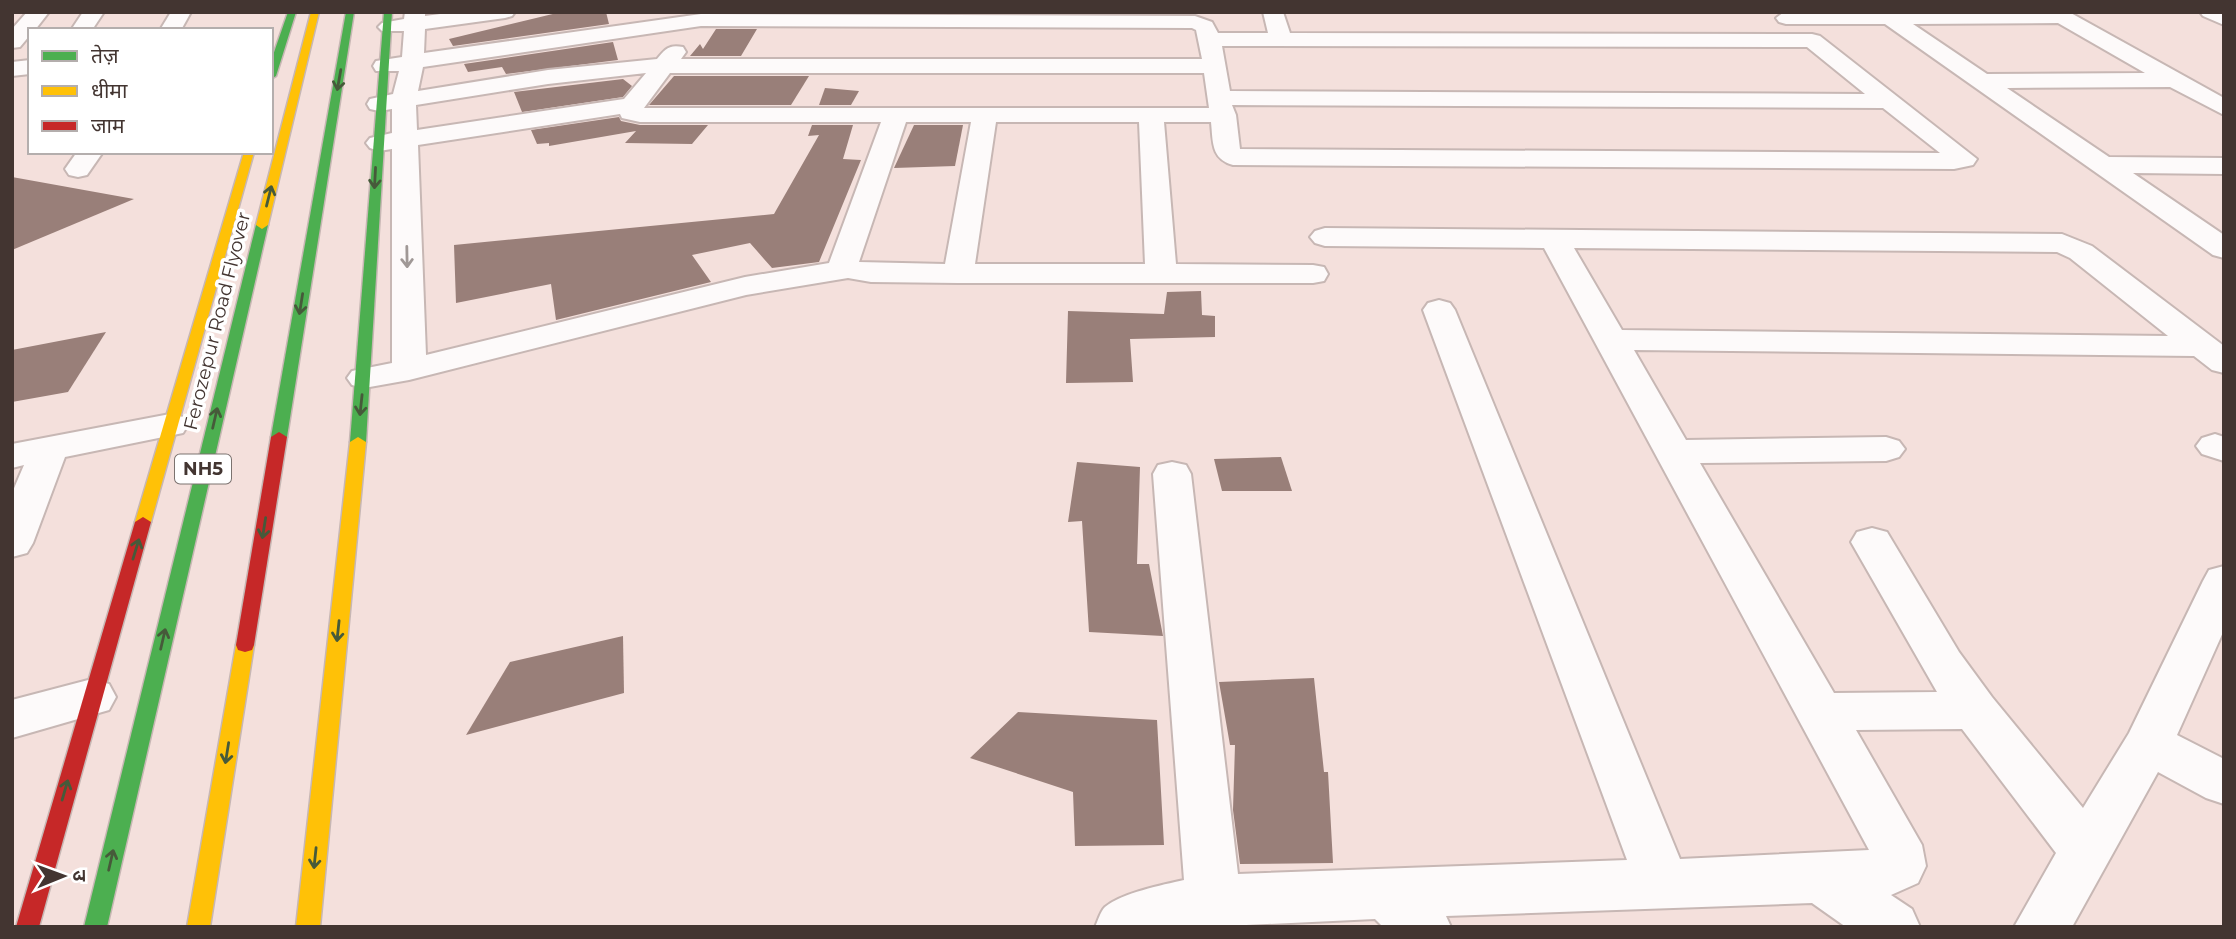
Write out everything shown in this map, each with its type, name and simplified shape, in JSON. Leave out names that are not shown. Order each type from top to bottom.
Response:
[{"type":"main road","points":[[273,70],[292,12]]},
{"type":"main road","name":"Ferozepur Road Flyover","points":[[95,927],[232,347],[315,12]]},
{"type":"main road","points":[[198,927],[350,12]]},
{"type":"main road","points":[[308,927],[391,142],[379,104],[388,20]]},
{"type":"main road","points":[[27,927],[248,154]]},
{"type":"street","points":[[12,42],[39,12]]},
{"type":"street","points":[[82,28],[94,12]]},
{"type":"street","points":[[171,28],[181,12]]},
{"type":"street","points":[[388,20],[505,12]]},
{"type":"street","points":[[1273,12],[1281,39]]},
{"type":"street","points":[[2210,12],[2224,19]]},
{"type":"street","points":[[1782,15],[1892,19],[2057,15],[2224,108]]},
{"type":"street","points":[[384,66],[704,16],[1085,17],[1195,22],[1205,26],[1210,40],[1228,154],[1240,157],[1964,159],[1782,15]]},
{"type":"street","points":[[704,16],[632,105],[631,113],[640,116],[1151,116],[1222,107],[1702,100],[1891,101]]},
{"type":"street","points":[[1080,116],[1085,17]]},
{"type":"street","points":[[409,370],[391,142],[414,61],[415,18]]},
{"type":"street","points":[[848,269],[844,264],[845,255],[917,18]]},
{"type":"street","points":[[1892,19],[2224,249]]},
{"type":"street","points":[[1616,22],[1633,40]]},
{"type":"street","points":[[1210,40],[1455,31],[1633,40],[1812,41]]},
{"type":"street","points":[[379,104],[548,77],[664,65],[1215,66]]},
{"type":"street","points":[[1981,81],[2174,80]]},
{"type":"street","points":[[1702,100],[1719,120]]},
{"type":"street","points":[[391,142],[632,105]]},
{"type":"street","points":[[958,274],[985,116]]},
{"type":"street","points":[[1151,116],[1161,274]]},
{"type":"street","points":[[1736,140],[1753,160]]},
{"type":"street","points":[[2102,165],[2224,166]]},
{"type":"street","points":[[1325,237],[2062,243],[2081,251],[2212,355]]},
{"type":"street","points":[[1122,927],[1135,919],[1175,907],[1213,900],[1405,910],[1663,884],[1821,878],[1888,872],[1899,866],[1900,857],[1895,845],[1553,238]]},
{"type":"street","points":[[364,378],[409,370],[745,286],[848,269],[871,273],[958,274],[1313,274]]},
{"type":"street","points":[[1439,310],[1663,884]]},
{"type":"street","points":[[1611,340],[2212,355]]},
{"type":"street","points":[[12,543],[31,452],[170,425]]},
{"type":"street","points":[[1673,452],[1886,449]]},
{"type":"street","points":[[1172,474],[1213,900]]},
{"type":"street","points":[[1872,542],[1928,641],[1975,710],[2086,851]]},
{"type":"street","points":[[2042,927],[2150,743],[2224,581]]},
{"type":"street","points":[[12,719],[92,697]]},
{"type":"street","points":[[1820,712],[1975,710]]},
{"type":"street","points":[[2150,743],[2224,783]]},
{"type":"street","points":[[1821,878],[1892,927]]},
{"type":"building","points":[[561,12],[606,12],[609,24],[453,46],[449,39]]},
{"type":"building","points":[[716,29],[757,29],[741,56],[690,56],[700,44],[703,49]]},
{"type":"building","points":[[613,42],[618,60],[506,74],[502,67],[468,72],[464,64]]},
{"type":"building","points":[[674,76],[809,76],[791,105],[649,105]]},
{"type":"building","points":[[623,79],[632,86],[623,97],[522,112],[514,92]]},
{"type":"building","points":[[825,88],[859,91],[851,105],[819,105]]},
{"type":"building","points":[[619,117],[621,121],[640,125],[708,125],[692,144],[625,143],[636,131],[549,146],[549,143],[537,144],[531,130]]},
{"type":"building","points":[[812,125],[853,125],[843,159],[861,160],[819,262],[772,268],[750,243],[692,255],[711,282],[556,320],[551,284],[456,303],[454,245],[774,214],[819,135],[808,136]]},
{"type":"building","points":[[914,125],[963,125],[955,166],[894,168]]},
{"type":"building","points":[[12,177],[134,199],[12,250]]},
{"type":"building","points":[[1201,291],[1202,315],[1215,316],[1215,337],[1130,339],[1133,382],[1066,383],[1068,311],[1164,314],[1167,292]]},
{"type":"building","points":[[106,332],[68,392],[12,402],[12,350]]},
{"type":"building","points":[[1281,457],[1292,491],[1222,491],[1214,459]]},
{"type":"building","points":[[1077,462],[1140,467],[1137,564],[1149,564],[1163,636],[1089,632],[1082,521],[1068,522]]},
{"type":"building","points":[[623,636],[624,693],[466,735],[510,662]]},
{"type":"building","points":[[1314,678],[1324,772],[1328,772],[1333,863],[1240,864],[1233,810],[1235,745],[1230,745],[1219,682]]},
{"type":"building","points":[[1018,712],[1157,720],[1164,845],[1075,846],[1073,792],[970,758]]},
{"type":"traffic: fast","points":[[273,70],[292,12]]},
{"type":"traffic: fast","points":[[279,437],[350,12]]},
{"type":"traffic: fast","points":[[358,442],[388,12]]},
{"type":"traffic: fast","points":[[95,927],[262,225]]},
{"type":"traffic: slow","points":[[262,225],[315,12]]},
{"type":"traffic: slow","points":[[143,522],[248,154]]},
{"type":"traffic: slow","points":[[308,927],[358,442]]},
{"type":"traffic: slow","points":[[198,927],[245,645]]},
{"type":"traffic: jam","points":[[245,645],[279,437]]},
{"type":"traffic: jam","points":[[27,927],[143,522]]}]
